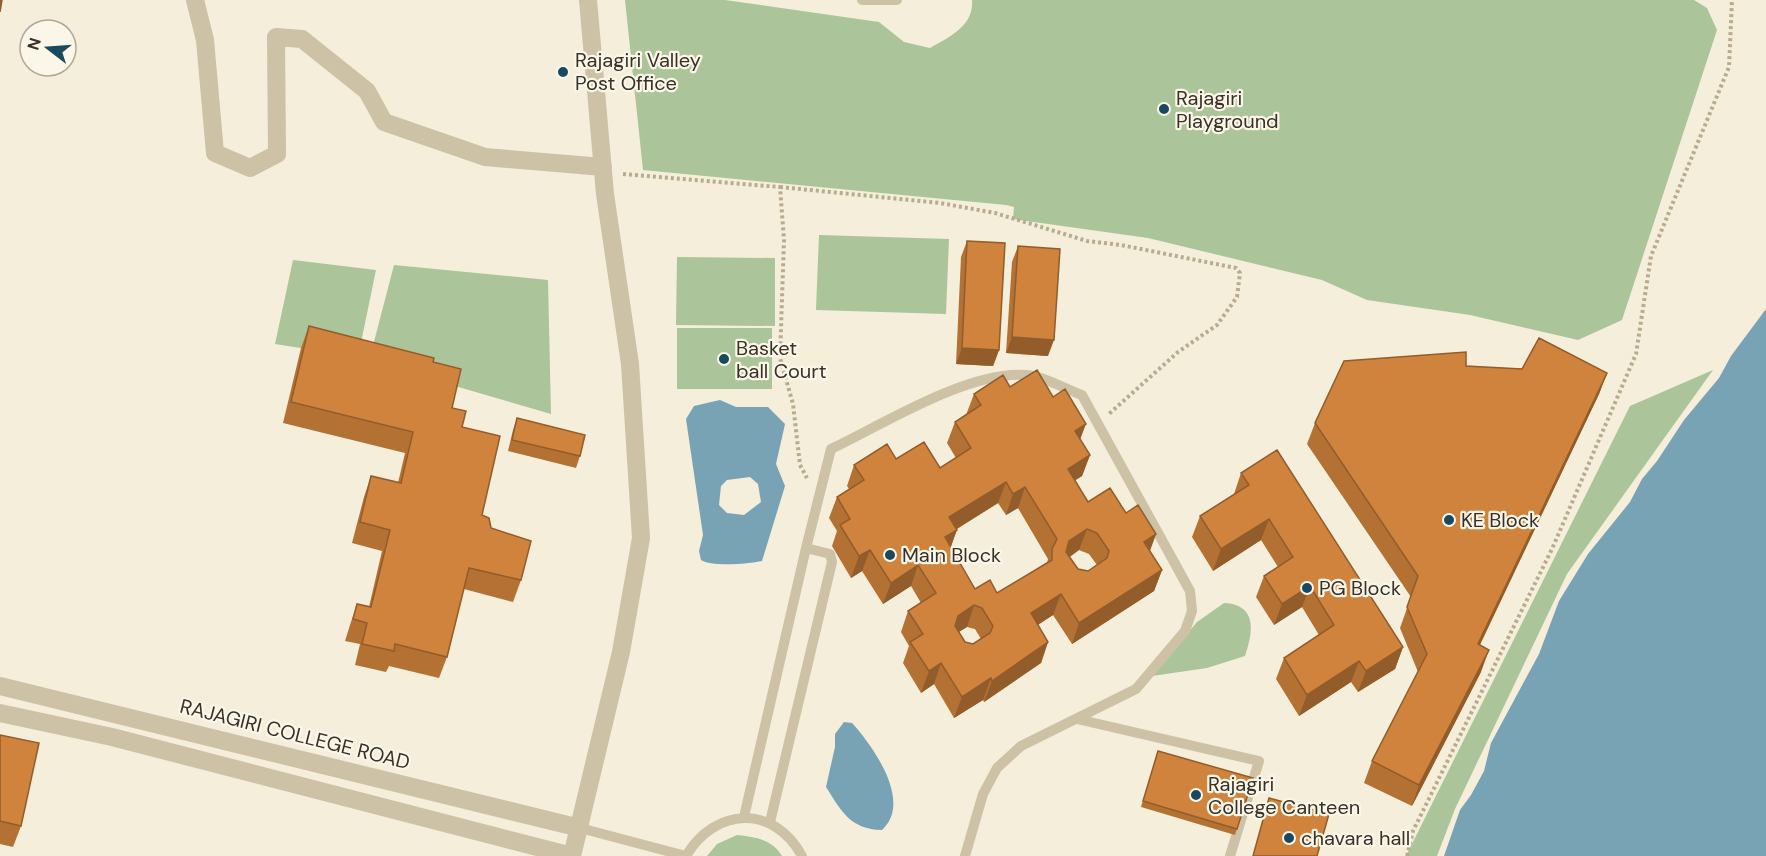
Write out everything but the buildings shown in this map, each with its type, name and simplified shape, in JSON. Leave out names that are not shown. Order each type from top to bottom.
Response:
[{"type":"street","points":[[195,0],[206,40],[215,153],[250,168],[277,154],[276,37],[302,39],[368,91],[384,122],[485,157],[609,169]]},
{"type":"street","points":[[0,713],[112,737],[572,856],[621,652],[641,538],[630,364],[588,0]]},
{"type":"street","name":"RAJAGIRI COLLEGE ROAD","points":[[0,686],[580,828]]},
{"type":"lane","points":[[862,0],[897,0]]},
{"type":"lane","points":[[744,817],[831,449],[957,388],[994,378],[1027,375],[1082,395],[1190,591],[1192,611],[1185,631],[1136,689],[1021,746],[997,768],[982,795],[965,856]]},
{"type":"lane","points":[[770,822],[832,562],[830,554],[806,548]]},
{"type":"lane","points":[[1077,718],[1259,761],[1230,856]]},
{"type":"lane","points":[[580,828],[686,856],[693,844],[714,825],[744,817],[770,822],[793,839],[802,856]]},
{"type":"path","points":[[1407,856],[1413,831],[1552,549],[1636,354],[1651,256],[1729,67],[1732,0]]},
{"type":"path","points":[[609,169],[622,174],[940,203],[995,213],[1087,241],[1121,245],[1236,268],[1240,273],[1237,297],[1217,325],[1178,352],[1098,424]]},
{"type":"path","points":[[780,187],[784,240],[780,358],[793,404],[800,465],[806,478],[822,483]]},
{"type":"green space","name":"Rajagiri Playground","points":[[625,0],[725,0],[879,22],[904,42],[930,48],[965,24],[972,9],[972,0],[1694,0],[1707,8],[1717,30],[1622,320],[1578,340],[1470,315],[1367,300],[1322,280],[1148,238],[1013,219],[1014,207],[1006,205],[643,170]]},
{"type":"green space","points":[[819,235],[949,239],[946,314],[816,310]]},
{"type":"green space","points":[[677,257],[775,258],[775,326],[676,325]]},
{"type":"green space","points":[[293,260],[376,270],[358,357],[275,344]]},
{"type":"green space","points":[[394,265],[548,280],[551,414],[369,361]]},
{"type":"green space","name":"Basket ball Court","points":[[677,328],[772,328],[772,389],[677,389]]},
{"type":"green space","points":[[1713,370],[1567,574],[1455,809],[1437,856],[1406,856],[1630,406]]},
{"type":"green space","points":[[1224,603],[1235,605],[1248,614],[1251,629],[1245,656],[1207,668],[1152,676],[1197,622]]},
{"type":"green space","points":[[737,835],[768,842],[782,856],[707,856],[717,844]]},
{"type":"water","points":[[1766,309],[1766,856],[1444,856],[1460,810],[1484,771],[1491,743],[1539,654],[1559,601],[1588,554],[1630,502],[1642,479],[1684,420],[1719,378],[1731,356]]},
{"type":"water","points":[[720,400],[736,407],[768,407],[785,424],[776,464],[785,486],[762,561],[721,564],[701,560],[699,551],[703,535],[686,419],[694,406]],"holes":[[[750,477],[758,484],[761,502],[744,515],[727,513],[719,505],[721,486],[727,480]]]},
{"type":"water","points":[[844,722],[852,723],[870,745],[892,790],[893,805],[890,818],[882,830],[854,823],[842,811],[826,787],[835,747],[835,734]]},
{"type":"place","name":"Rajagiri Valley Post Office","points":[[563,72]]},
{"type":"place","name":"Rajagiri Playground","points":[[1164,109]]},
{"type":"place","name":"Basket ball Court","points":[[724,359]]},
{"type":"place","name":"KE Block","points":[[1449,520]]},
{"type":"place","name":"Main Block","points":[[890,555]]},
{"type":"place","name":"PG Block","points":[[1307,588]]},
{"type":"place","name":"Rajagiri College Canteen","points":[[1196,795]]},
{"type":"place","name":"chavara hall","points":[[1289,838]]}]
